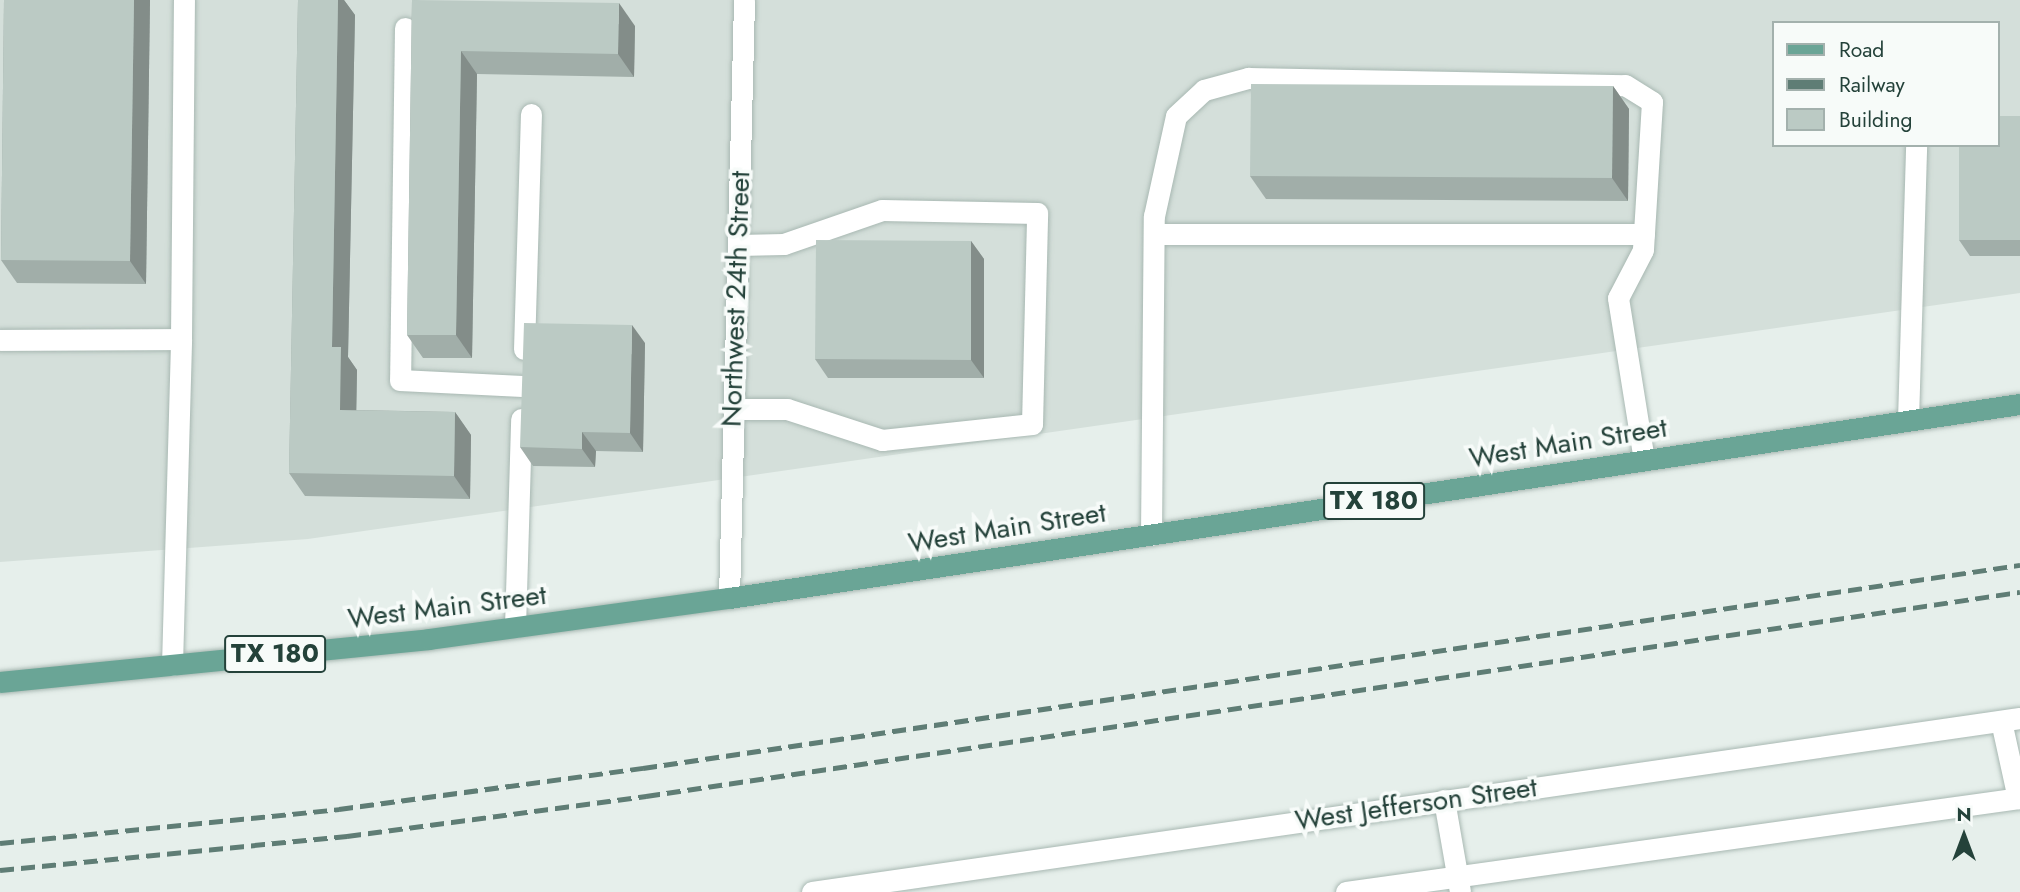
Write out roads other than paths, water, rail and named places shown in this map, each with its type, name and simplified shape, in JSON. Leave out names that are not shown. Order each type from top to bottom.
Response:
[{"type":"main road","points":[[172,665],[181,339],[184,0]]},
{"type":"main road","name":"Northwest 24th Street","points":[[729,598],[744,0]]},
{"type":"main road","points":[[405,28],[400,380],[523,386]]},
{"type":"main road","points":[[1151,535],[1154,234],[1176,116],[1204,90],[1248,78],[1625,85],[1652,102],[1643,250],[1618,298],[1644,460]]},
{"type":"main road","points":[[515,627],[531,114]]},
{"type":"main road","points":[[1908,421],[1916,147]]},
{"type":"main road","points":[[733,409],[787,409],[882,440],[1032,424],[1037,213],[882,210],[784,244],[738,245]]},
{"type":"main road","points":[[1154,234],[1644,234]]},
{"type":"main road","points":[[0,340],[181,339]]},
{"type":"main road","name":"West Main Street","points":[[0,682],[515,627],[729,598],[2020,404]]},
{"type":"main road","points":[[1346,892],[1461,883],[2019,798],[2010,720]]},
{"type":"main road","name":"West Jefferson Street","points":[[812,892],[2010,720]]},
{"type":"main road","points":[[1444,800],[1461,883]]},
{"type":"railway","points":[[0,843],[339,809],[643,768],[2020,565]]},
{"type":"railway","points":[[0,870],[347,836],[646,796],[2020,592]]}]
